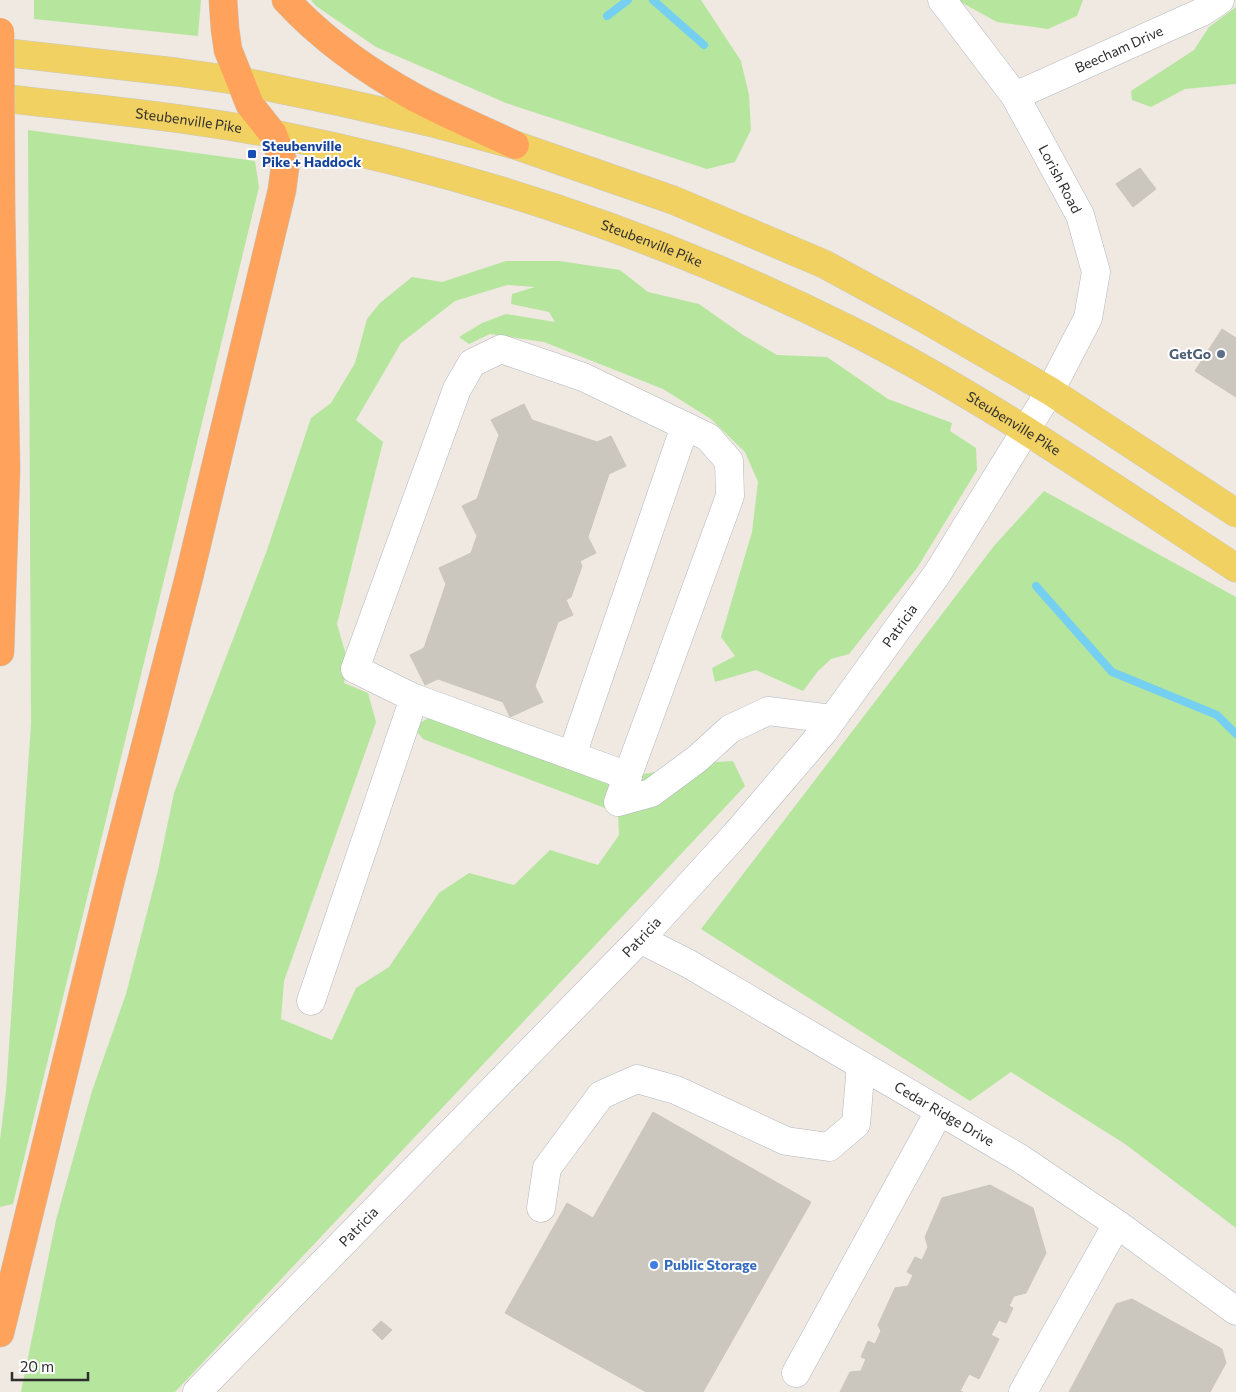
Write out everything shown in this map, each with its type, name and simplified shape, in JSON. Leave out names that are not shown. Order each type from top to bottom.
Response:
[{"type":"highway","points":[[0,1334],[111,879],[189,577],[282,190],[285,167],[273,134],[250,105],[228,50],[223,0]]},
{"type":"highway","points":[[286,0],[305,20],[350,58],[415,98],[515,145]]},
{"type":"highway","points":[[0,32],[6,470],[0,652]]},
{"type":"main road","points":[[0,52],[176,72],[240,82],[341,102],[429,122],[515,145],[673,200],[824,264],[927,319],[1050,391],[1236,513]]},
{"type":"main road","name":"Steubenville Pike","points":[[0,98],[131,113],[273,134],[434,171],[590,220],[661,246],[746,282],[847,329],[928,373],[1025,430],[1236,568]]},
{"type":"street","name":"Lorish Road","points":[[942,0],[1015,96],[1080,215],[1096,272],[1088,318],[1050,391],[1025,430]]},
{"type":"street","name":"Beecham Drive","points":[[1015,96],[1202,12],[1220,0]]},
{"type":"street","points":[[628,776],[414,698],[355,669],[457,389],[472,363],[501,349],[584,377],[708,437],[729,461],[730,496],[628,776],[618,802],[651,793],[697,759],[730,729],[768,711],[832,719]]},
{"type":"street","points":[[572,755],[685,426]]},
{"type":"street","name":"Patricia","points":[[197,1392],[640,939],[736,834],[832,719],[937,574],[1025,430]]},
{"type":"street","points":[[311,1001],[414,698]]},
{"type":"street","name":"Cedar Ridge Drive","points":[[640,939],[689,964],[1021,1159],[1117,1224],[1236,1311]]},
{"type":"street","points":[[541,1208],[547,1168],[601,1095],[637,1079],[676,1090],[786,1141],[829,1146],[856,1124],[861,1066]]},
{"type":"street","points":[[796,1373],[939,1112]]},
{"type":"street","points":[[1023,1392],[1117,1224]]},
{"type":"green space","points":[[34,0],[201,0],[198,36],[34,19]]},
{"type":"green space","points":[[311,0],[701,0],[741,61],[749,95],[751,130],[735,162],[707,169],[506,103],[376,47],[316,6]]},
{"type":"green space","points":[[957,0],[1083,0],[1077,16],[1048,29],[997,22]]},
{"type":"green space","points":[[1236,7],[1236,84],[1185,89],[1151,107],[1132,100],[1131,91],[1194,50],[1209,27]]},
{"type":"green space","points":[[28,130],[255,161],[259,187],[13,1204],[0,1207],[0,1140],[6,1091],[31,723]]},
{"type":"green space","points":[[506,261],[559,261],[620,270],[648,292],[699,304],[743,335],[777,355],[827,357],[888,399],[952,423],[950,431],[976,448],[977,470],[917,568],[849,654],[831,659],[818,671],[803,691],[756,670],[715,682],[712,668],[735,656],[721,637],[752,532],[758,482],[745,452],[711,419],[663,389],[544,342],[490,334],[469,344],[459,337],[482,323],[506,314],[555,322],[549,312],[511,304],[512,294],[535,287],[507,285],[455,301],[401,343],[356,420],[383,442],[337,624],[348,662],[344,683],[368,693],[376,722],[284,981],[281,1019],[332,1040],[356,988],[389,967],[439,893],[469,873],[514,885],[550,850],[598,865],[619,835],[618,813],[423,739],[413,727],[430,717],[638,775],[715,762],[733,761],[745,786],[175,1392],[21,1392],[56,1220],[92,1091],[126,994],[158,870],[174,793],[266,553],[311,418],[331,403],[355,363],[367,319],[380,303],[412,277],[442,282]]},
{"type":"green space","points":[[1044,491],[1236,597],[1236,1228],[1125,1144],[1011,1072],[970,1101],[701,929],[994,546]]},
{"type":"building","points":[[1140,168],[1156,189],[1133,207],[1116,184]]},
{"type":"building","name":"GetGo","points":[[1222,329],[1236,338],[1236,397],[1195,371]]},
{"type":"building","points":[[524,404],[532,420],[597,442],[611,436],[626,466],[609,474],[588,537],[596,553],[580,561],[582,566],[571,597],[566,600],[573,615],[558,622],[535,686],[543,702],[510,717],[503,702],[438,679],[425,685],[410,655],[424,648],[446,584],[439,568],[471,553],[477,536],[462,506],[477,499],[499,435],[491,420]]},
{"type":"building","name":"Public Storage","points":[[653,1112],[811,1202],[703,1392],[646,1392],[505,1313],[567,1203],[593,1218]]},
{"type":"building","points":[[990,1185],[1033,1208],[1046,1253],[1026,1293],[1014,1296],[1009,1306],[1013,1308],[1006,1323],[999,1320],[991,1335],[999,1339],[979,1379],[969,1374],[960,1391],[963,1392],[840,1392],[850,1372],[861,1371],[866,1359],[861,1357],[868,1341],[875,1344],[881,1331],[878,1325],[895,1288],[908,1286],[913,1275],[907,1272],[915,1257],[922,1260],[928,1247],[925,1237],[942,1198]]},
{"type":"building","points":[[1132,1299],[1222,1349],[1226,1363],[1210,1392],[1069,1392],[1116,1304]]},
{"type":"building","points":[[381,1321],[392,1330],[382,1340],[372,1330]]},
{"type":"waterway","points":[[607,16],[628,0]]},
{"type":"waterway","points":[[653,0],[704,45]]},
{"type":"waterway","points":[[1036,586],[1112,672],[1217,715],[1236,734]]},
{"type":"place","name":"Steubenville Pike + Haddock","points":[[252,154]]},
{"type":"place","name":"GetGo","points":[[1221,354]]},
{"type":"place","name":"Public Storage","points":[[654,1265]]}]
